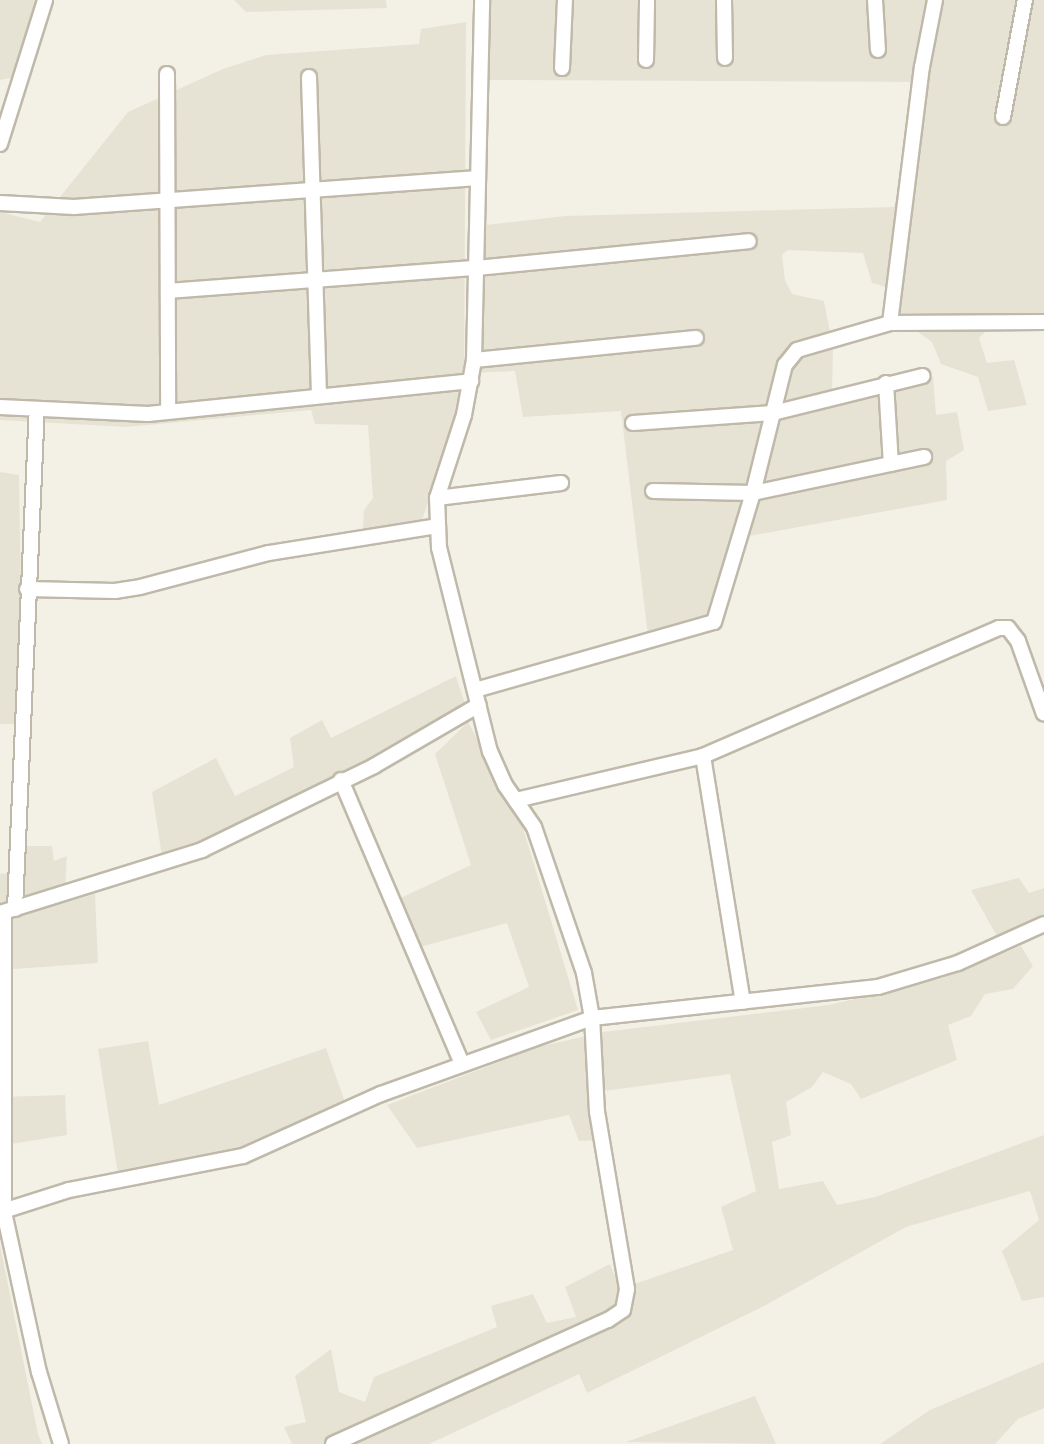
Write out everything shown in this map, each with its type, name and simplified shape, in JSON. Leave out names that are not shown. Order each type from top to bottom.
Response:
[{"type":"street","points":[[0,144],[45,0]]},
{"type":"street","points":[[333,1444],[608,1320],[623,1310],[627,1289],[597,1112],[592,1018],[584,973],[534,827],[516,800],[490,752],[439,548],[437,498],[464,416],[474,360],[482,0]]},
{"type":"street","points":[[562,68],[565,0]]},
{"type":"street","points":[[646,60],[647,0]]},
{"type":"street","points":[[724,0],[725,58]]},
{"type":"street","points":[[875,0],[878,50]]},
{"type":"street","points":[[890,323],[922,66],[935,0]]},
{"type":"street","points":[[1003,117],[1025,0]]},
{"type":"street","points":[[167,74],[168,411]]},
{"type":"street","points":[[309,77],[310,189],[319,396]]},
{"type":"street","points":[[0,203],[74,207],[478,178]]},
{"type":"street","points":[[168,291],[476,268],[748,241]]},
{"type":"street","points":[[475,690],[714,622],[753,493],[785,365],[797,350],[890,323],[1044,322]]},
{"type":"street","points":[[474,360],[696,338]]},
{"type":"street","points":[[633,423],[773,413],[886,383],[922,376]]},
{"type":"street","points":[[0,407],[148,414],[471,381]]},
{"type":"street","points":[[886,383],[891,464]]},
{"type":"street","points":[[37,410],[6,912],[2,1212],[39,1372],[61,1444]]},
{"type":"street","points":[[653,491],[753,493],[924,457]]},
{"type":"street","points":[[437,498],[561,483]]},
{"type":"street","points":[[27,588],[115,591],[140,587],[269,553],[438,526]]},
{"type":"street","points":[[516,800],[702,756],[999,628],[1008,628],[1018,641],[1044,714]]},
{"type":"street","points":[[6,912],[202,850],[341,780],[374,766],[479,705]]},
{"type":"street","points":[[702,756],[743,1002]]},
{"type":"street","points":[[341,780],[462,1064]]},
{"type":"street","points":[[2,1212],[69,1190],[243,1156],[381,1094],[592,1018],[878,987],[958,963],[1044,924]]},
{"type":"shaded area","points":[[0,0],[36,0],[15,77],[0,80]]},
{"type":"shaded area","points":[[234,0],[386,0],[387,8],[246,12]]},
{"type":"shaded area","points":[[480,0],[1044,0],[1044,326],[992,325],[979,338],[987,363],[1014,360],[1027,405],[988,411],[978,377],[941,364],[932,342],[918,332],[892,331],[896,290],[872,283],[863,253],[788,250],[782,255],[785,280],[792,294],[824,301],[833,348],[832,397],[933,377],[936,415],[957,412],[964,450],[946,461],[947,500],[738,538],[722,616],[648,636],[621,411],[523,417],[515,371],[475,373],[476,226],[565,216],[894,207],[927,82],[484,80]]},
{"type":"shaded area","points":[[466,22],[464,398],[420,526],[369,541],[363,528],[364,510],[373,498],[368,425],[315,424],[311,410],[126,427],[0,420],[0,212],[40,222],[128,112],[223,69],[266,55],[419,44],[421,29]]},
{"type":"shaded area","points":[[0,472],[19,475],[23,724],[0,724]]},
{"type":"shaded area","points":[[456,676],[466,707],[261,816],[163,863],[152,792],[216,758],[235,796],[294,767],[290,738],[322,720],[331,738]]},
{"type":"shaded area","points":[[468,722],[520,818],[578,1010],[491,1040],[476,1012],[529,987],[507,923],[413,949],[392,902],[471,865],[435,754]]},
{"type":"shaded area","points":[[16,846],[52,846],[54,861],[67,856],[64,903],[95,894],[98,963],[0,970],[0,874],[12,873]]},
{"type":"shaded area","points":[[1019,878],[1029,893],[1044,888],[1044,918],[998,938],[971,890]]},
{"type":"shaded area","points":[[1021,946],[1033,966],[1013,989],[985,994],[971,1016],[948,1025],[957,1060],[861,1099],[851,1084],[823,1072],[812,1087],[786,1102],[791,1135],[772,1142],[779,1189],[823,1181],[837,1205],[875,1197],[1044,1135],[1044,1297],[1022,1301],[1002,1251],[1039,1220],[1030,1191],[906,1227],[764,1306],[587,1393],[579,1374],[429,1444],[292,1444],[284,1427],[306,1422],[295,1376],[331,1349],[339,1392],[365,1402],[374,1377],[497,1327],[491,1306],[533,1294],[547,1323],[576,1317],[565,1287],[610,1264],[620,1289],[733,1250],[721,1207],[756,1191],[730,1074],[604,1091],[603,1140],[579,1141],[569,1115],[417,1148],[387,1105],[538,1047],[603,1032],[829,1005],[943,978]]},
{"type":"shaded area","points":[[148,1041],[159,1105],[326,1048],[345,1102],[251,1147],[185,1165],[118,1174],[98,1049]]},
{"type":"shaded area","points":[[65,1095],[67,1135],[11,1144],[0,1097]]},
{"type":"shaded area","points":[[0,1245],[38,1434],[42,1444],[0,1444]]},
{"type":"shaded area","points":[[1044,1362],[1044,1408],[1018,1419],[995,1444],[880,1444],[930,1410]]},
{"type":"shaded area","points":[[755,1396],[776,1444],[626,1442]]}]
